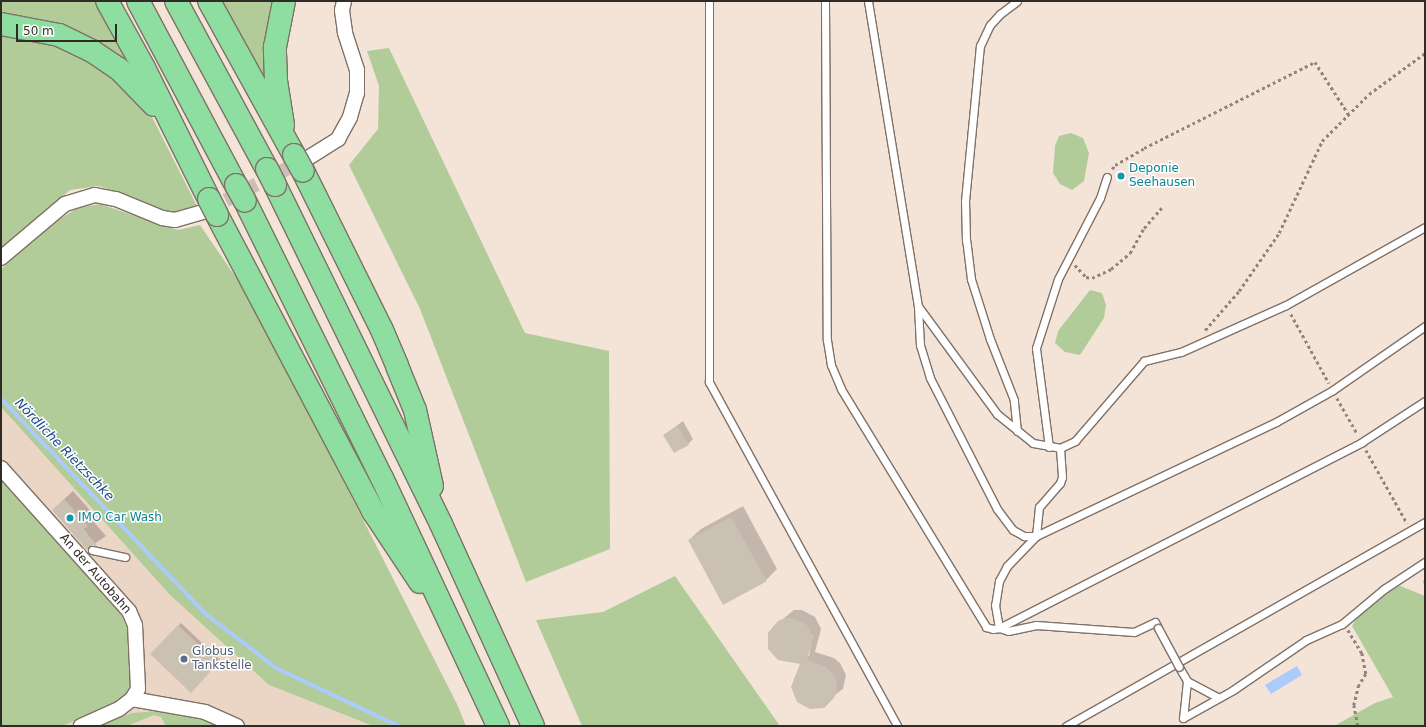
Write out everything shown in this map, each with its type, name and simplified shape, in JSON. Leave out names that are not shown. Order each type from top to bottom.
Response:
[{"type":"highway","points":[[107,1],[176,134],[210,209],[373,511],[456,634]]},
{"type":"highway","points":[[138,1],[300,310],[456,634],[498,726]]},
{"type":"highway","points":[[176,1],[271,177],[441,524],[533,726]]},
{"type":"highway","points":[[209,1],[298,156]]},
{"type":"highway","points":[[284,1],[275,47],[280,118],[382,330],[415,410],[441,524]]},
{"type":"highway","points":[[1,24],[59,35],[99,55],[136,85],[176,134]]},
{"type":"street","points":[[298,156],[338,139],[350,117],[357,94],[357,70],[345,32],[342,10],[344,1]]},
{"type":"street","points":[[1,258],[65,204],[95,195],[116,199],[162,218],[175,220],[210,209]]},
{"type":"street","name":"An der Autobahn","points":[[1,468],[129,611],[135,625],[139,677],[138,689],[132,699]]},
{"type":"street","points":[[81,726],[119,709],[132,699],[206,712],[238,726]]},
{"type":"lane","points":[[709,1],[709,382],[897,726]]},
{"type":"lane","points":[[825,1],[827,340],[831,365],[841,389],[980,621],[986,627],[993,630],[999,628],[1362,442],[1425,401]]},
{"type":"lane","points":[[868,1],[918,306],[920,346],[930,378],[1004,520],[1024,536],[1036,536]]},
{"type":"lane","points":[[1017,1],[1000,14],[990,25],[980,46],[965,201],[966,241],[972,278],[990,339],[1014,400],[1017,431]]},
{"type":"lane","points":[[1049,447],[1036,348],[1044,317],[1068,256],[1100,198],[1107,177]]},
{"type":"lane","points":[[918,306],[997,414],[1033,443],[1060,448],[1075,441],[1088,428],[1144,361],[1188,349],[1286,305],[1425,227]]},
{"type":"lane","points":[[999,628],[995,605],[999,581],[1007,566],[1036,536],[1276,422],[1333,390],[1425,326]]},
{"type":"lane","points":[[1036,536],[1039,507],[1060,483],[1062,477],[1060,448]]},
{"type":"lane","points":[[1066,726],[1425,522]]},
{"type":"lane","points":[[92,550],[125,557]]},
{"type":"lane","points":[[1187,681],[1184,718],[1219,698],[1306,640],[1342,624],[1384,589],[1425,562]]},
{"type":"lane","points":[[999,628],[1008,631],[1036,625],[1134,632],[1155,622],[1187,681],[1219,698]]},
{"type":"path","points":[[1188,349],[1239,291],[1279,233],[1322,141],[1369,94],[1425,53]]},
{"type":"path","points":[[1107,177],[1115,164],[1315,62],[1349,114]]},
{"type":"path","points":[[1068,256],[1086,277],[1092,278],[1102,274],[1121,262],[1130,253],[1144,228],[1163,206]]},
{"type":"path","points":[[1286,305],[1411,530]]},
{"type":"path","points":[[1342,624],[1352,634],[1362,653],[1366,674],[1359,685],[1354,705],[1358,726]]},
{"type":"shaded area","points":[[1,407],[170,595],[269,685],[373,726],[1,726]]},
{"type":"green space","points":[[1,1],[97,1],[129,60],[123,62],[1,16]]},
{"type":"green space","points":[[218,1],[276,1],[268,73],[261,78]]},
{"type":"green space","points":[[1,33],[60,41],[102,64],[148,109],[198,208],[176,214],[154,210],[121,193],[98,186],[70,190],[1,250]]},
{"type":"green space","points":[[389,48],[525,333],[609,351],[610,549],[526,582],[420,309],[349,165],[378,129],[379,86],[367,51]]},
{"type":"green space","points":[[1071,133],[1083,138],[1089,153],[1084,181],[1072,190],[1060,184],[1053,173],[1055,146],[1059,136]]},
{"type":"green space","points":[[100,204],[178,230],[200,225],[250,298],[457,704],[466,726],[373,726],[269,685],[170,595],[1,407],[1,269],[51,225],[77,208]]},
{"type":"green space","points":[[1090,290],[1102,293],[1106,305],[1104,318],[1080,355],[1065,352],[1055,343],[1058,331]]},
{"type":"green space","points":[[1,477],[118,607],[130,635],[132,682],[124,697],[108,707],[62,726],[1,726]]},
{"type":"green space","points":[[675,576],[780,726],[582,726],[536,620],[603,612]]},
{"type":"green space","points":[[1398,585],[1425,596],[1425,726],[1334,726],[1375,703],[1393,697],[1352,626],[1361,611]]},
{"type":"green space","points":[[157,711],[194,715],[223,726],[166,726],[161,717],[154,715],[127,726],[96,726],[132,713]]},
{"type":"water","points":[[1297,666],[1302,675],[1271,694],[1265,685]]},
{"type":"building","points":[[677,426],[689,445],[674,453],[663,435]]},
{"type":"building","name":"IMO Car Wash","points":[[64,499],[88,526],[84,529],[97,546],[90,545],[87,550],[52,510]]},
{"type":"building","points":[[731,517],[767,581],[723,605],[688,540]]},
{"type":"building","points":[[785,618],[793,618],[807,625],[813,638],[807,660],[825,666],[836,677],[837,691],[834,698],[824,708],[810,709],[797,702],[791,687],[800,664],[778,660],[768,649],[768,633],[778,621]]},
{"type":"building","name":"Globus Tankstelle","points":[[178,625],[218,663],[191,693],[150,654]]},
{"type":"waterway","name":"Nördliche Rietzschke","points":[[1,399],[207,615],[276,668],[398,726]]},
{"type":"tunnel","points":[[207,210],[306,159]]},
{"type":"place","name":"Deponie Seehausen","points":[[1121,176]]},
{"type":"place","name":"IMO Car Wash","points":[[70,518]]},
{"type":"place","name":"Globus Tankstelle","points":[[184,659]]}]
